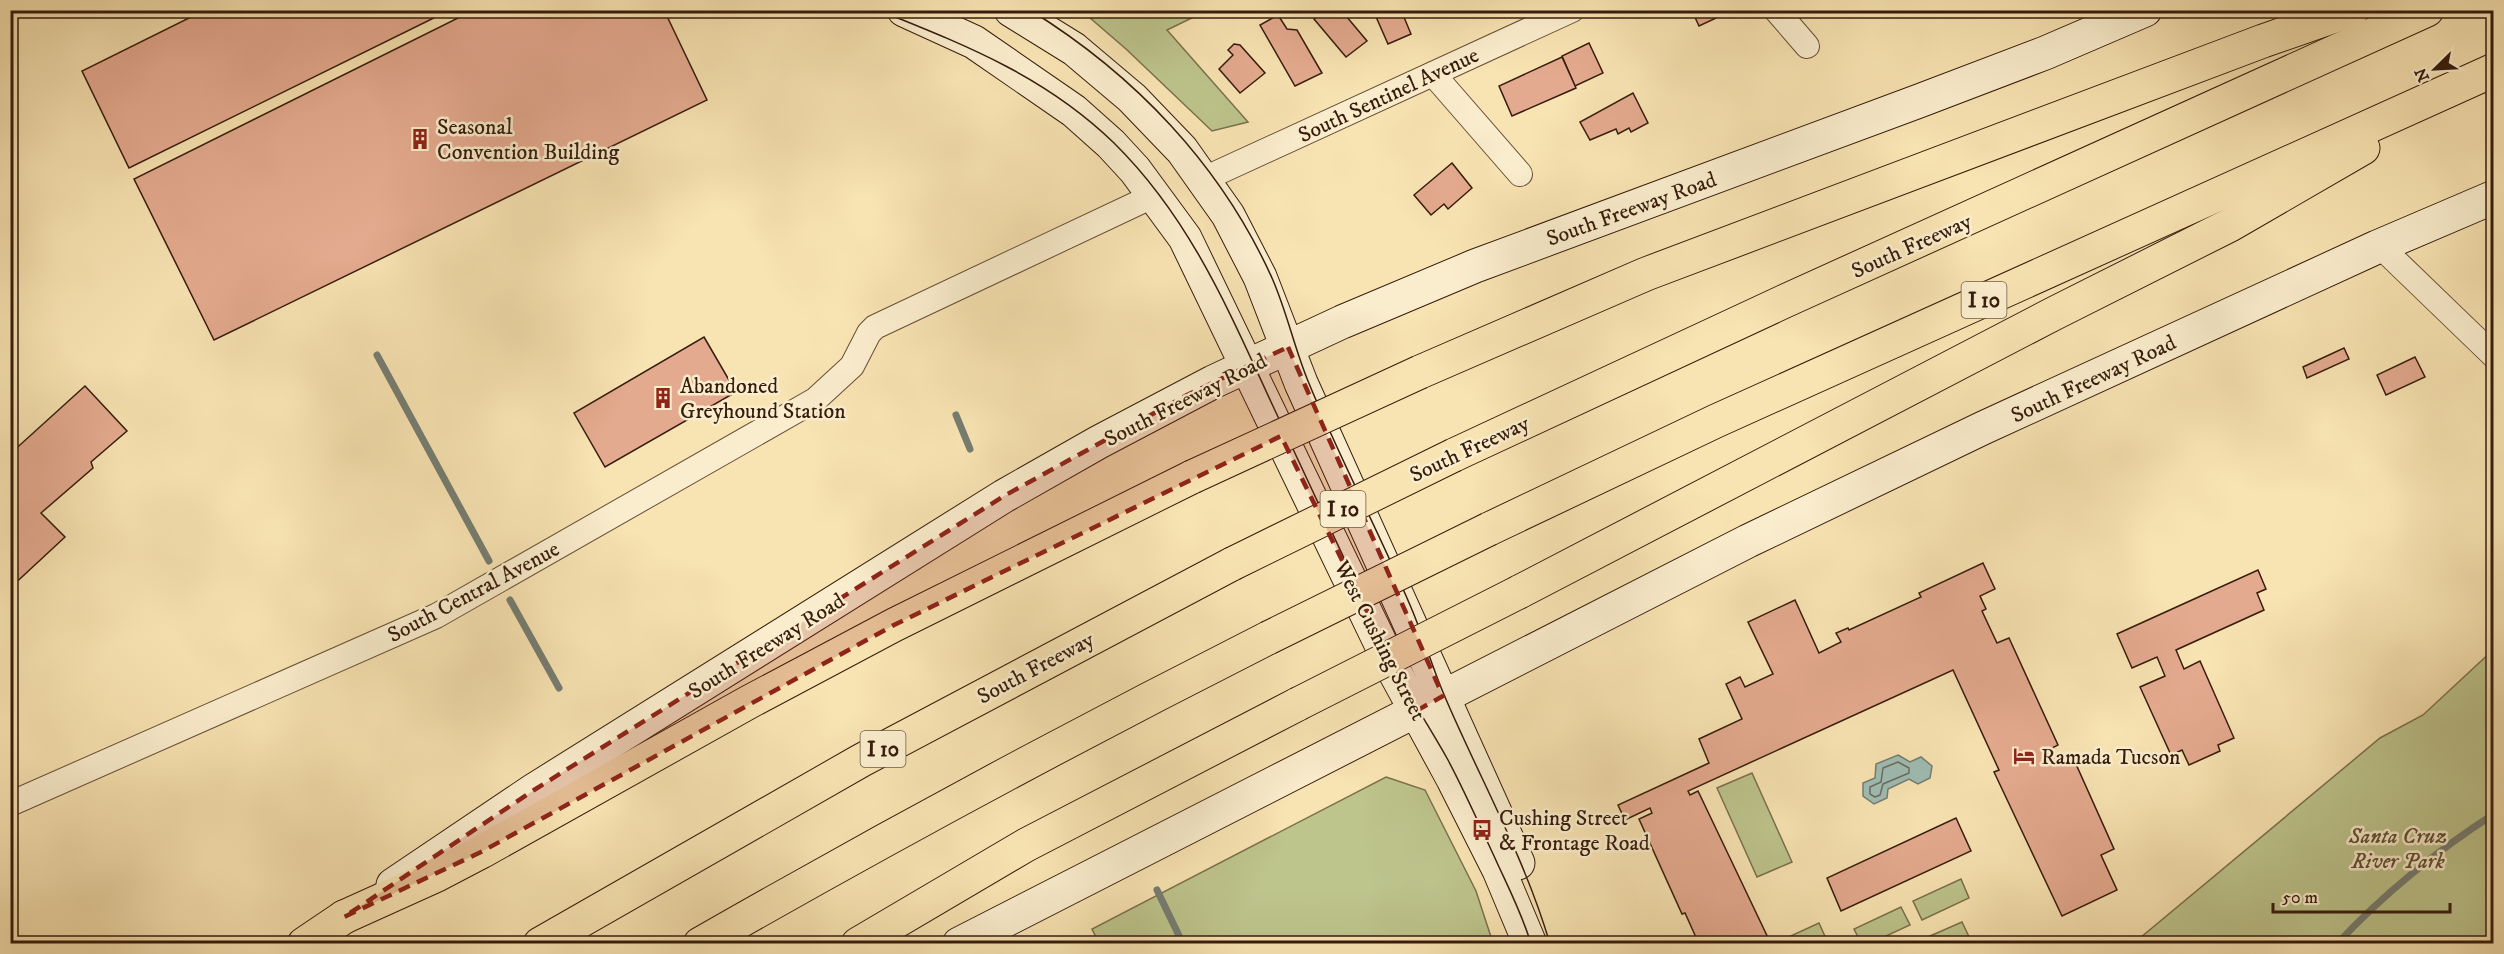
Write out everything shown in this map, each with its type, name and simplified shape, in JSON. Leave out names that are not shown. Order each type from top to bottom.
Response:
[{"type":"main road","name":"West Cushing Street","points":[[904,10],[983,47],[1086,121],[1124,157],[1155,195],[1192,250],[1248,366],[1526,881],[1547,944]]},
{"type":"main road","points":[[983,47],[1004,10]]},
{"type":"main road","name":"West Cushing Street","points":[[1011,10],[1061,40],[1101,70],[1158,124],[1204,178],[1249,254],[1430,703],[1458,788],[1494,861],[1530,944]]},
{"type":"main road","name":"South Freeway Road","points":[[304,944],[544,784],[1004,496],[1099,442],[1248,366],[1394,299],[1475,266],[1930,98],[2045,53],[2145,10]]},
{"type":"main road","points":[[344,917],[437,875],[481,852],[748,702],[894,625],[1192,477],[1420,372],[1646,274],[2263,41],[2352,10]]},
{"type":"main road","name":"South Freeway","points":[[540,944],[862,760],[1232,564],[1454,455],[1753,316],[2427,10]]},
{"type":"main road","points":[[858,944],[1047,834],[2053,314],[2230,225],[2321,174],[2488,73]]},
{"type":"main road","name":"I 10","points":[[700,944],[861,852],[1065,743],[1268,638],[1489,528],[1716,421],[2488,73]]},
{"type":"main road","name":"South Freeway Road","points":[[959,944],[1748,541],[1898,468],[2380,246],[2493,197]]},
{"type":"street","name":"South Sentinel Avenue","points":[[1204,178],[1572,10]]},
{"type":"street","points":[[1776,10],[1807,46]]},
{"type":"street","points":[[1433,74],[1520,174]]},
{"type":"street","name":"South Central Avenue","points":[[10,804],[436,616],[807,405],[829,389],[852,366],[866,338],[875,327],[1155,195]]},
{"type":"street","points":[[2380,246],[2493,356]]},
{"type":"highlighted area","points":[[1288,347],[1443,696],[1416,711],[1281,436],[894,625],[481,852],[344,917],[534,790],[1004,496],[1187,395]]},
{"type":"green space","points":[[1082,11],[1206,11],[1167,30],[1248,122],[1212,131],[1126,49]]},
{"type":"green space","name":"Santa Cruz River Park","points":[[2493,650],[2493,943],[2134,943],[2380,738],[2423,715]]},
{"type":"green space","points":[[1752,773],[1792,862],[1757,877],[1717,788]]},
{"type":"green space","points":[[1386,777],[1425,790],[1476,891],[1493,943],[1099,943],[1092,929]]},
{"type":"green space","points":[[1961,879],[1969,898],[1922,920],[1913,901]]},
{"type":"green space","points":[[1901,907],[1910,925],[1871,943],[1861,943],[1854,929]]},
{"type":"green space","points":[[1962,922],[1972,943],[1914,943]]},
{"type":"green space","points":[[1819,923],[1828,943],[1786,943],[1784,939]]},
{"type":"water","points":[[1898,755],[1910,762],[1921,757],[1932,766],[1930,778],[1918,784],[1909,779],[1888,789],[1887,798],[1874,804],[1863,796],[1863,783],[1875,778],[1876,764]]},
{"type":"building","points":[[205,10],[450,10],[129,168],[82,71]]},
{"type":"building","name":"Seasonal Convention Building","points":[[474,10],[664,10],[707,100],[214,340],[134,179]]},
{"type":"building","points":[[1325,10],[1341,10],[1367,41],[1346,57],[1314,19]]},
{"type":"building","points":[[1373,10],[1401,10],[1411,34],[1388,44]]},
{"type":"building","points":[[1686,10],[1729,10],[1729,12],[1699,26],[1693,13],[1688,15]]},
{"type":"building","points":[[1278,15],[1287,29],[1297,30],[1322,73],[1295,86],[1260,25]]},
{"type":"building","points":[[1589,43],[1603,73],[1575,86],[1562,56]]},
{"type":"building","points":[[1234,44],[1240,45],[1265,73],[1240,93],[1219,69],[1233,55],[1228,50]]},
{"type":"building","points":[[1562,57],[1576,88],[1512,116],[1499,86]]},
{"type":"building","points":[[1633,93],[1648,123],[1631,132],[1629,128],[1618,134],[1616,129],[1590,140],[1580,122]]},
{"type":"building","points":[[1452,163],[1472,188],[1448,209],[1444,204],[1431,215],[1414,195]]},
{"type":"building","name":"Abandoned Greyhound Station","points":[[704,337],[736,392],[605,467],[574,413]]},
{"type":"building","points":[[2344,348],[2349,359],[2307,378],[2303,367]]},
{"type":"building","points":[[2415,357],[2425,377],[2386,395],[2377,375]]},
{"type":"building","points":[[85,386],[127,431],[91,462],[93,468],[41,513],[65,537],[10,588],[10,454]]},
{"type":"building","name":"Ramada Tucson","points":[[1983,563],[1995,589],[1980,596],[1986,609],[1982,611],[1997,643],[2009,638],[2058,745],[2052,748],[2057,759],[2071,753],[2114,849],[2101,855],[2117,890],[2062,916],[1994,772],[1999,770],[1953,670],[1688,791],[1690,795],[1698,791],[1771,944],[1699,944],[1685,913],[1682,914],[1639,819],[1652,813],[1650,808],[1625,820],[1618,805],[1709,763],[1699,739],[1742,719],[1726,684],[1740,677],[1745,687],[1773,674],[1748,622],[1795,600],[1819,653],[1841,642],[1836,633],[1848,628],[1849,630],[1921,597],[1919,593]]},
{"type":"building","points":[[2258,570],[2266,589],[2257,593],[2264,610],[2176,650],[2184,669],[2200,661],[2234,738],[2218,745],[2220,751],[2189,765],[2182,750],[2171,755],[2140,687],[2165,676],[2157,657],[2132,668],[2117,634]]},
{"type":"building","points":[[1956,818],[1971,851],[1841,911],[1827,878]]},
{"type":"waterway","points":[[377,355],[489,561]]},
{"type":"waterway","points":[[956,415],[970,449]]},
{"type":"waterway","points":[[510,600],[559,688]]},
{"type":"waterway","points":[[2337,944],[2372,908],[2411,874],[2452,842],[2494,814]]},
{"type":"waterway","points":[[1157,890],[1183,944]]},
{"type":"tram line","points":[[878,10],[1003,64],[1060,99],[1088,119],[1114,143],[1165,202],[1186,233],[1223,299],[1401,678],[1466,796],[1514,899],[1531,944]]},
{"type":"tram line","points":[[1030,10],[1105,63],[1171,126],[1201,161],[1251,237],[1272,278],[1303,368],[1320,409],[1398,577],[1445,697],[1515,850],[1550,944]]},
{"type":"place","name":"Seasonal Convention Building","points":[[420,139]]},
{"type":"place","name":"Abandoned Greyhound Station","points":[[663,398]]},
{"type":"place","name":"Ramada Tucson","points":[[2024,756]]},
{"type":"place","name":"Cushing Street & Frontage Road","points":[[1482,830]]}]
